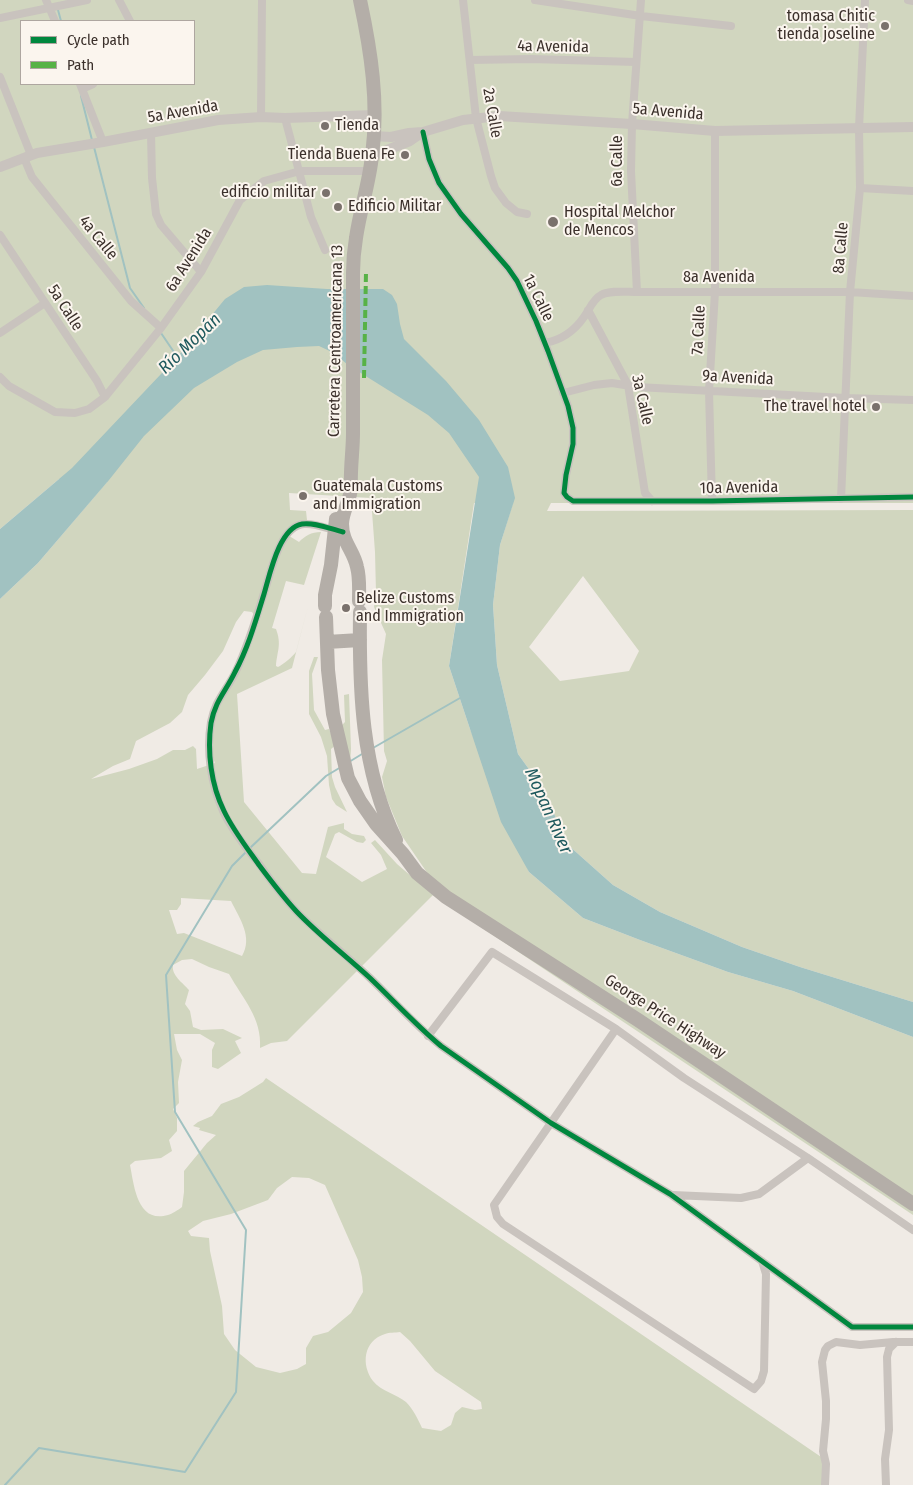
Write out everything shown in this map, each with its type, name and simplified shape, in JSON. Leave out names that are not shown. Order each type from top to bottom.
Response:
[{"type":"highway","name":"Carretera Centroamericana 13","points":[[346,497],[353,436],[353,272],[355,239],[370,171],[375,115],[375,88],[360,0]]},
{"type":"highway","name":"George Price Highway","points":[[346,497],[325,595],[327,642],[333,714],[348,778],[367,812],[417,872],[446,897],[638,1020],[913,1204]]},
{"type":"highway","name":"George Price Highway","points":[[339,531],[357,567],[363,719],[369,763],[383,809],[403,854]]},
{"type":"highway","points":[[327,642],[360,640]]},
{"type":"street","points":[[46,0],[55,20]]},
{"type":"street","points":[[0,18],[87,0]]},
{"type":"street","points":[[120,0],[130,20]]},
{"type":"street","points":[[261,117],[262,0]]},
{"type":"street","name":"2a Calle","points":[[463,0],[476,118],[495,188],[506,203],[517,212],[527,214]]},
{"type":"street","points":[[535,0],[640,16],[731,26]]},
{"type":"street","name":"6a Calle","points":[[637,292],[631,171],[632,124],[641,0]]},
{"type":"street","name":"8a Calle","points":[[842,498],[850,292],[860,188],[859,128],[865,0]]},
{"type":"street","points":[[908,0],[913,1]]},
{"type":"street","name":"4a Avenida","points":[[470,60],[531,59],[636,62]]},
{"type":"street","name":"4a Calle","points":[[0,77],[27,157],[32,178],[124,294],[161,328]]},
{"type":"street","points":[[81,86],[103,142]]},
{"type":"street","name":"5a Avenida","points":[[0,167],[37,153],[218,120],[261,117],[375,115]]},
{"type":"street","name":"5a Avenida","points":[[374,136],[423,132],[462,120],[499,116],[715,131],[913,127]]},
{"type":"street","points":[[285,118],[311,218],[325,250]]},
{"type":"street","name":"7a Calle","points":[[712,501],[709,390],[715,292],[715,131]]},
{"type":"street","name":"5a Avenida","points":[[372,156],[410,141],[423,132]]},
{"type":"street","name":"1a Calle","points":[[423,132],[429,159],[439,183],[461,214],[517,281],[545,343],[568,406],[573,436],[564,493],[567,497]]},
{"type":"street","points":[[151,133],[152,178],[156,214],[161,225],[201,272]]},
{"type":"street","name":"6a Avenida","points":[[0,377],[9,386],[55,412],[75,413],[89,409],[105,397],[161,328],[201,272],[240,200],[264,181],[300,171],[370,171]]},
{"type":"street","points":[[860,188],[913,191]]},
{"type":"street","name":"5a Calle","points":[[0,235],[105,397]]},
{"type":"street","name":"8a Avenida","points":[[545,343],[566,335],[602,294],[637,292],[850,292],[913,296]]},
{"type":"street","points":[[0,333],[45,303]]},
{"type":"street","name":"3a Calle","points":[[588,310],[628,385],[645,493],[652,500]]},
{"type":"street","name":"9a Avenida","points":[[563,393],[612,383],[637,387],[913,400]]},
{"type":"street","name":"10a Avenida","points":[[567,497],[573,500],[712,501],[913,497]]},
{"type":"street","points":[[339,531],[302,524],[292,528],[286,535],[274,561],[243,655],[236,671],[214,708],[211,723],[211,766],[216,791],[224,812],[238,836],[281,894],[298,913],[369,978],[428,1036],[441,1046],[552,1123],[670,1194],[852,1327],[913,1327]]},
{"type":"street","points":[[428,1036],[492,952],[616,1029],[684,1078],[808,1158],[913,1230]]},
{"type":"street","points":[[616,1029],[494,1205],[497,1217],[503,1224],[754,1389],[761,1381],[764,1371],[766,1274],[762,1261]]},
{"type":"street","points":[[670,1194],[749,1197],[767,1189],[808,1158]]},
{"type":"street","points":[[825,1485],[826,1402],[822,1362],[825,1350],[836,1342],[867,1345],[913,1342]]},
{"type":"street","points":[[886,1485],[885,1459],[889,1430],[887,1357],[889,1349],[896,1342]]},
{"type":"green space","points":[[0,0],[913,0],[913,503],[551,503],[547,511],[913,510],[913,1002],[742,947],[660,912],[613,885],[567,844],[544,790],[518,754],[497,665],[493,605],[500,545],[513,503],[474,503],[449,666],[470,729],[529,872],[583,918],[728,972],[793,991],[913,1037],[913,1215],[433,895],[287,1041],[271,1043],[260,1048],[260,1037],[255,1018],[229,974],[192,959],[182,960],[173,965],[174,972],[189,990],[185,1004],[190,1011],[193,1027],[201,1030],[223,1029],[242,1038],[235,1041],[241,1053],[218,1069],[212,1067],[212,1050],[215,1043],[200,1034],[174,1034],[177,1050],[182,1060],[178,1082],[179,1103],[173,1109],[177,1118],[177,1131],[169,1140],[172,1151],[161,1158],[135,1161],[130,1165],[136,1192],[143,1208],[150,1214],[158,1216],[168,1215],[177,1211],[182,1207],[184,1171],[216,1135],[199,1130],[200,1128],[193,1126],[212,1116],[221,1104],[239,1097],[263,1082],[266,1078],[827,1461],[827,1485],[0,1485],[0,599],[38,563],[107,482],[59,479],[0,529]],"holes":[[[289,493],[371,498],[375,552],[376,593],[374,607],[386,634],[382,660],[384,751],[387,761],[382,777],[386,797],[402,836],[428,874],[433,895],[397,864],[375,840],[371,843],[381,855],[387,869],[362,882],[326,857],[335,834],[339,832],[357,842],[363,843],[366,840],[364,836],[352,834],[344,829],[344,823],[328,827],[316,874],[302,873],[244,802],[237,694],[292,668],[308,606],[296,652],[278,667],[276,666],[279,639],[276,629],[272,628],[286,581],[304,585],[321,532],[308,535],[299,542],[286,534],[307,520],[306,511],[290,510]],[[583,576],[639,651],[629,671],[560,681],[529,647]],[[244,611],[252,612],[256,618],[210,726],[210,750],[215,763],[197,769],[196,749],[193,746],[185,750],[173,750],[157,759],[129,769],[91,779],[113,766],[130,759],[136,741],[170,723],[182,712],[188,695],[223,651],[236,622]],[[181,898],[231,901],[246,935],[245,949],[242,956],[184,933],[177,934],[169,910],[177,910],[181,904]],[[292,1177],[309,1178],[325,1185],[358,1260],[363,1292],[351,1313],[328,1332],[313,1336],[306,1348],[306,1364],[297,1369],[280,1373],[256,1367],[235,1350],[224,1334],[222,1306],[209,1238],[191,1236],[188,1231],[203,1221],[231,1214],[268,1200],[277,1188]],[[400,1332],[435,1371],[481,1402],[482,1409],[475,1410],[462,1407],[455,1413],[451,1425],[441,1431],[422,1428],[406,1402],[376,1384],[369,1375],[367,1368],[366,1354],[372,1342],[385,1334]]]},
{"type":"green space","points":[[314,657],[318,657],[312,674],[314,710],[325,730],[329,729],[336,745],[331,749],[332,777],[347,812],[336,805],[332,799],[327,756],[321,737],[309,714],[309,671]]},
{"type":"green space","points":[[349,694],[350,764],[342,725],[345,722],[344,695]]},
{"type":"water","points":[[267,285],[327,289],[383,289],[392,295],[397,304],[404,339],[446,381],[479,420],[508,467],[515,498],[500,545],[493,605],[497,665],[518,754],[544,790],[567,844],[613,885],[660,912],[742,947],[913,1002],[913,1037],[793,991],[728,972],[583,918],[529,872],[501,822],[449,666],[479,477],[449,433],[428,415],[348,365],[334,353],[319,346],[263,350],[237,362],[194,388],[144,436],[38,563],[0,599],[0,529],[72,468],[179,355],[225,299],[244,287]]},
{"type":"waterway","points":[[58,10],[61,20]]},
{"type":"waterway","points":[[81,96],[92,140]]},
{"type":"waterway","points":[[94,147],[130,288],[144,308]]},
{"type":"waterway","name":"Río Mopán","points":[[161,333],[178,358]]},
{"type":"waterway","points":[[373,748],[460,698]]},
{"type":"waterway","points":[[349,762],[362,754]]},
{"type":"waterway","points":[[250,848],[326,776],[341,767]]},
{"type":"waterway","points":[[5,1485],[39,1448],[185,1472],[236,1392],[246,1230],[175,1112],[166,975],[232,866],[246,852]]},
{"type":"marked path","points":[[364,378],[366,272]]},
{"type":"cycle path","points":[[423,132],[429,159],[439,183],[461,214],[517,281],[548,351],[568,406],[573,428],[573,444],[564,493],[567,497],[573,501],[712,501],[913,497]]},
{"type":"cycle path","points":[[343,532],[317,525],[302,524],[294,527],[287,534],[281,543],[273,564],[244,653],[213,715],[210,734],[210,757],[213,779],[224,811],[240,839],[287,901],[306,921],[370,978],[441,1046],[551,1123],[670,1194],[852,1327],[913,1327]]},
{"type":"place","name":"tomasa Chitic tienda joseline","points":[[885,26]]},
{"type":"place","name":"Tienda","points":[[325,126]]},
{"type":"place","name":"Tienda Buena Fe","points":[[405,155]]},
{"type":"place","name":"edificio militar","points":[[326,193]]},
{"type":"place","name":"Edificio Militar","points":[[338,207]]},
{"type":"place","name":"Hospital Melchor de Mencos","points":[[553,222]]},
{"type":"place","name":"The travel hotel","points":[[876,407]]},
{"type":"place","name":"Guatemala Customs and Immigration","points":[[303,496]]},
{"type":"place","name":"Belize Customs and Immigration","points":[[346,608]]},
{"type":"water label","name":"Mopan River","points":[[548,811]]}]
